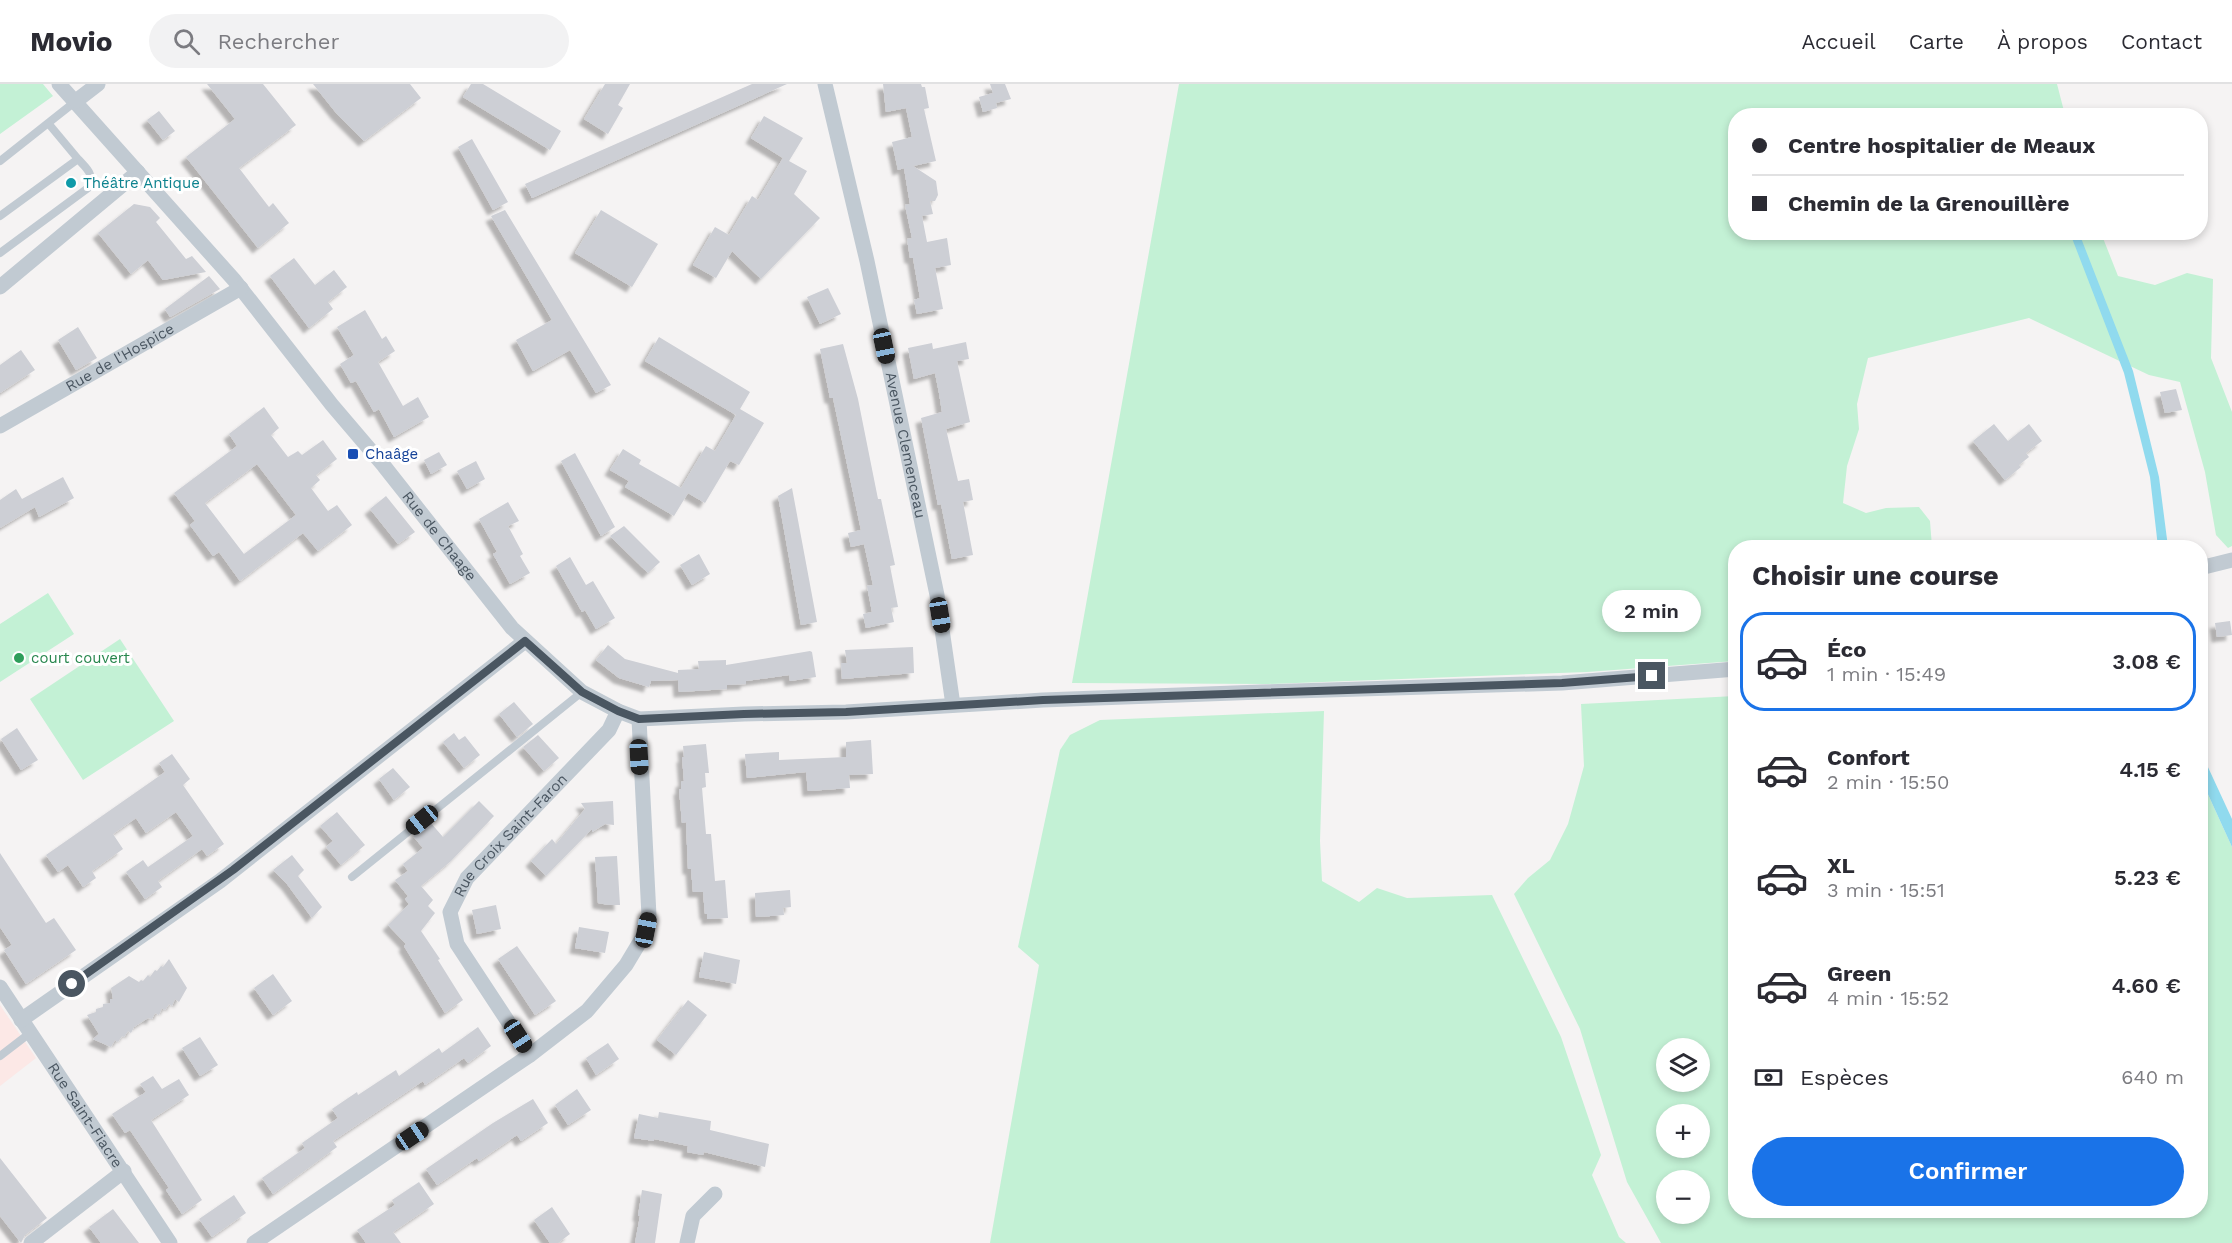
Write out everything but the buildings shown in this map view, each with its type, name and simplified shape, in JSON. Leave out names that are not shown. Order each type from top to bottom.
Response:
[{"type":"street","name":"Rue de Chaage","points":[[59,84],[241,288],[512,628],[582,692],[639,719],[846,712],[953,705],[1261,692],[1562,683],[1728,670]]},
{"type":"street","points":[[76,101],[98,84]]},
{"type":"street","name":"Avenue Clemenceau","points":[[825,84],[865,250],[937,594],[953,705]]},
{"type":"street","points":[[4,281],[138,172]]},
{"type":"street","name":"Rue de l'Hospice","points":[[0,426],[241,288]]},
{"type":"street","points":[[2208,566],[2232,560]]},
{"type":"street","points":[[21,1020],[236,868],[525,641]]},
{"type":"street","name":"Rue Croix Saint-Faron","points":[[530,1055],[457,944],[450,912],[466,878],[609,730],[618,711]]},
{"type":"street","points":[[254,1243],[530,1055],[587,1011],[626,965],[646,930],[649,916],[639,719]]},
{"type":"street","name":"Rue Saint-Fiacre","points":[[0,987],[170,1243]]},
{"type":"street","points":[[31,1243],[123,1171]]},
{"type":"street","points":[[687,1243],[693,1216],[715,1194]]},
{"type":"lane","points":[[0,161],[76,101]]},
{"type":"lane","points":[[0,253],[88,188],[92,180],[92,173],[48,123]]},
{"type":"lane","points":[[0,216],[78,159]]},
{"type":"lane","points":[[351,877],[582,692]]},
{"type":"lane","points":[[0,1056],[30,1033]]},
{"type":"shaded area","points":[[0,1005],[36,1058],[0,1086]]},
{"type":"green space","points":[[0,84],[43,84],[53,96],[0,134]]},
{"type":"green space","points":[[1179,84],[2057,84],[2063,108],[1728,108],[1728,240],[2104,240],[2118,276],[2155,285],[2187,273],[2213,279],[2211,358],[2232,412],[2232,546],[2228,548],[2216,535],[2205,472],[2180,382],[2149,375],[2029,318],[1868,358],[1857,404],[1859,429],[1847,466],[1843,503],[1866,513],[1886,508],[1919,507],[1930,521],[1931,540],[1728,540],[1728,662],[1587,672],[1268,684],[1072,683]]},
{"type":"green space","name":"court couvert","points":[[48,593],[74,634],[0,682],[0,624]]},
{"type":"green space","points":[[120,639],[174,721],[83,780],[30,699]]},
{"type":"green space","points":[[1728,696],[1728,1218],[2208,1218],[2208,794],[2232,847],[2232,1243],[1661,1243],[1627,1182],[1580,1029],[1514,894],[1528,878],[1550,860],[1568,824],[1584,766],[1581,704]]},
{"type":"green space","points":[[1324,711],[1320,841],[1322,881],[1359,902],[1377,888],[1407,898],[1492,895],[1561,1037],[1601,1155],[1592,1175],[1619,1237],[1626,1243],[990,1243],[1039,965],[1018,947],[1060,750],[1070,735],[1100,720]]},
{"type":"water","points":[[2073,240],[2082,240],[2133,371],[2159,477],[2167,540],[2157,540],[2150,477],[2124,373]]},
{"type":"water","points":[[2208,767],[2232,819],[2232,847],[2208,794]]},
{"type":"place","name":"Théâtre Antique","points":[[71,183]]},
{"type":"place","name":"Chaâge","points":[[353,454]]},
{"type":"place","name":"court couvert","points":[[19,658]]},
{"type":"route","points":[[72,984],[204,892],[261,849],[525,641],[582,692],[639,719],[656,720],[744,714],[846,712],[1043,700],[1562,683],[1652,676]]}]
